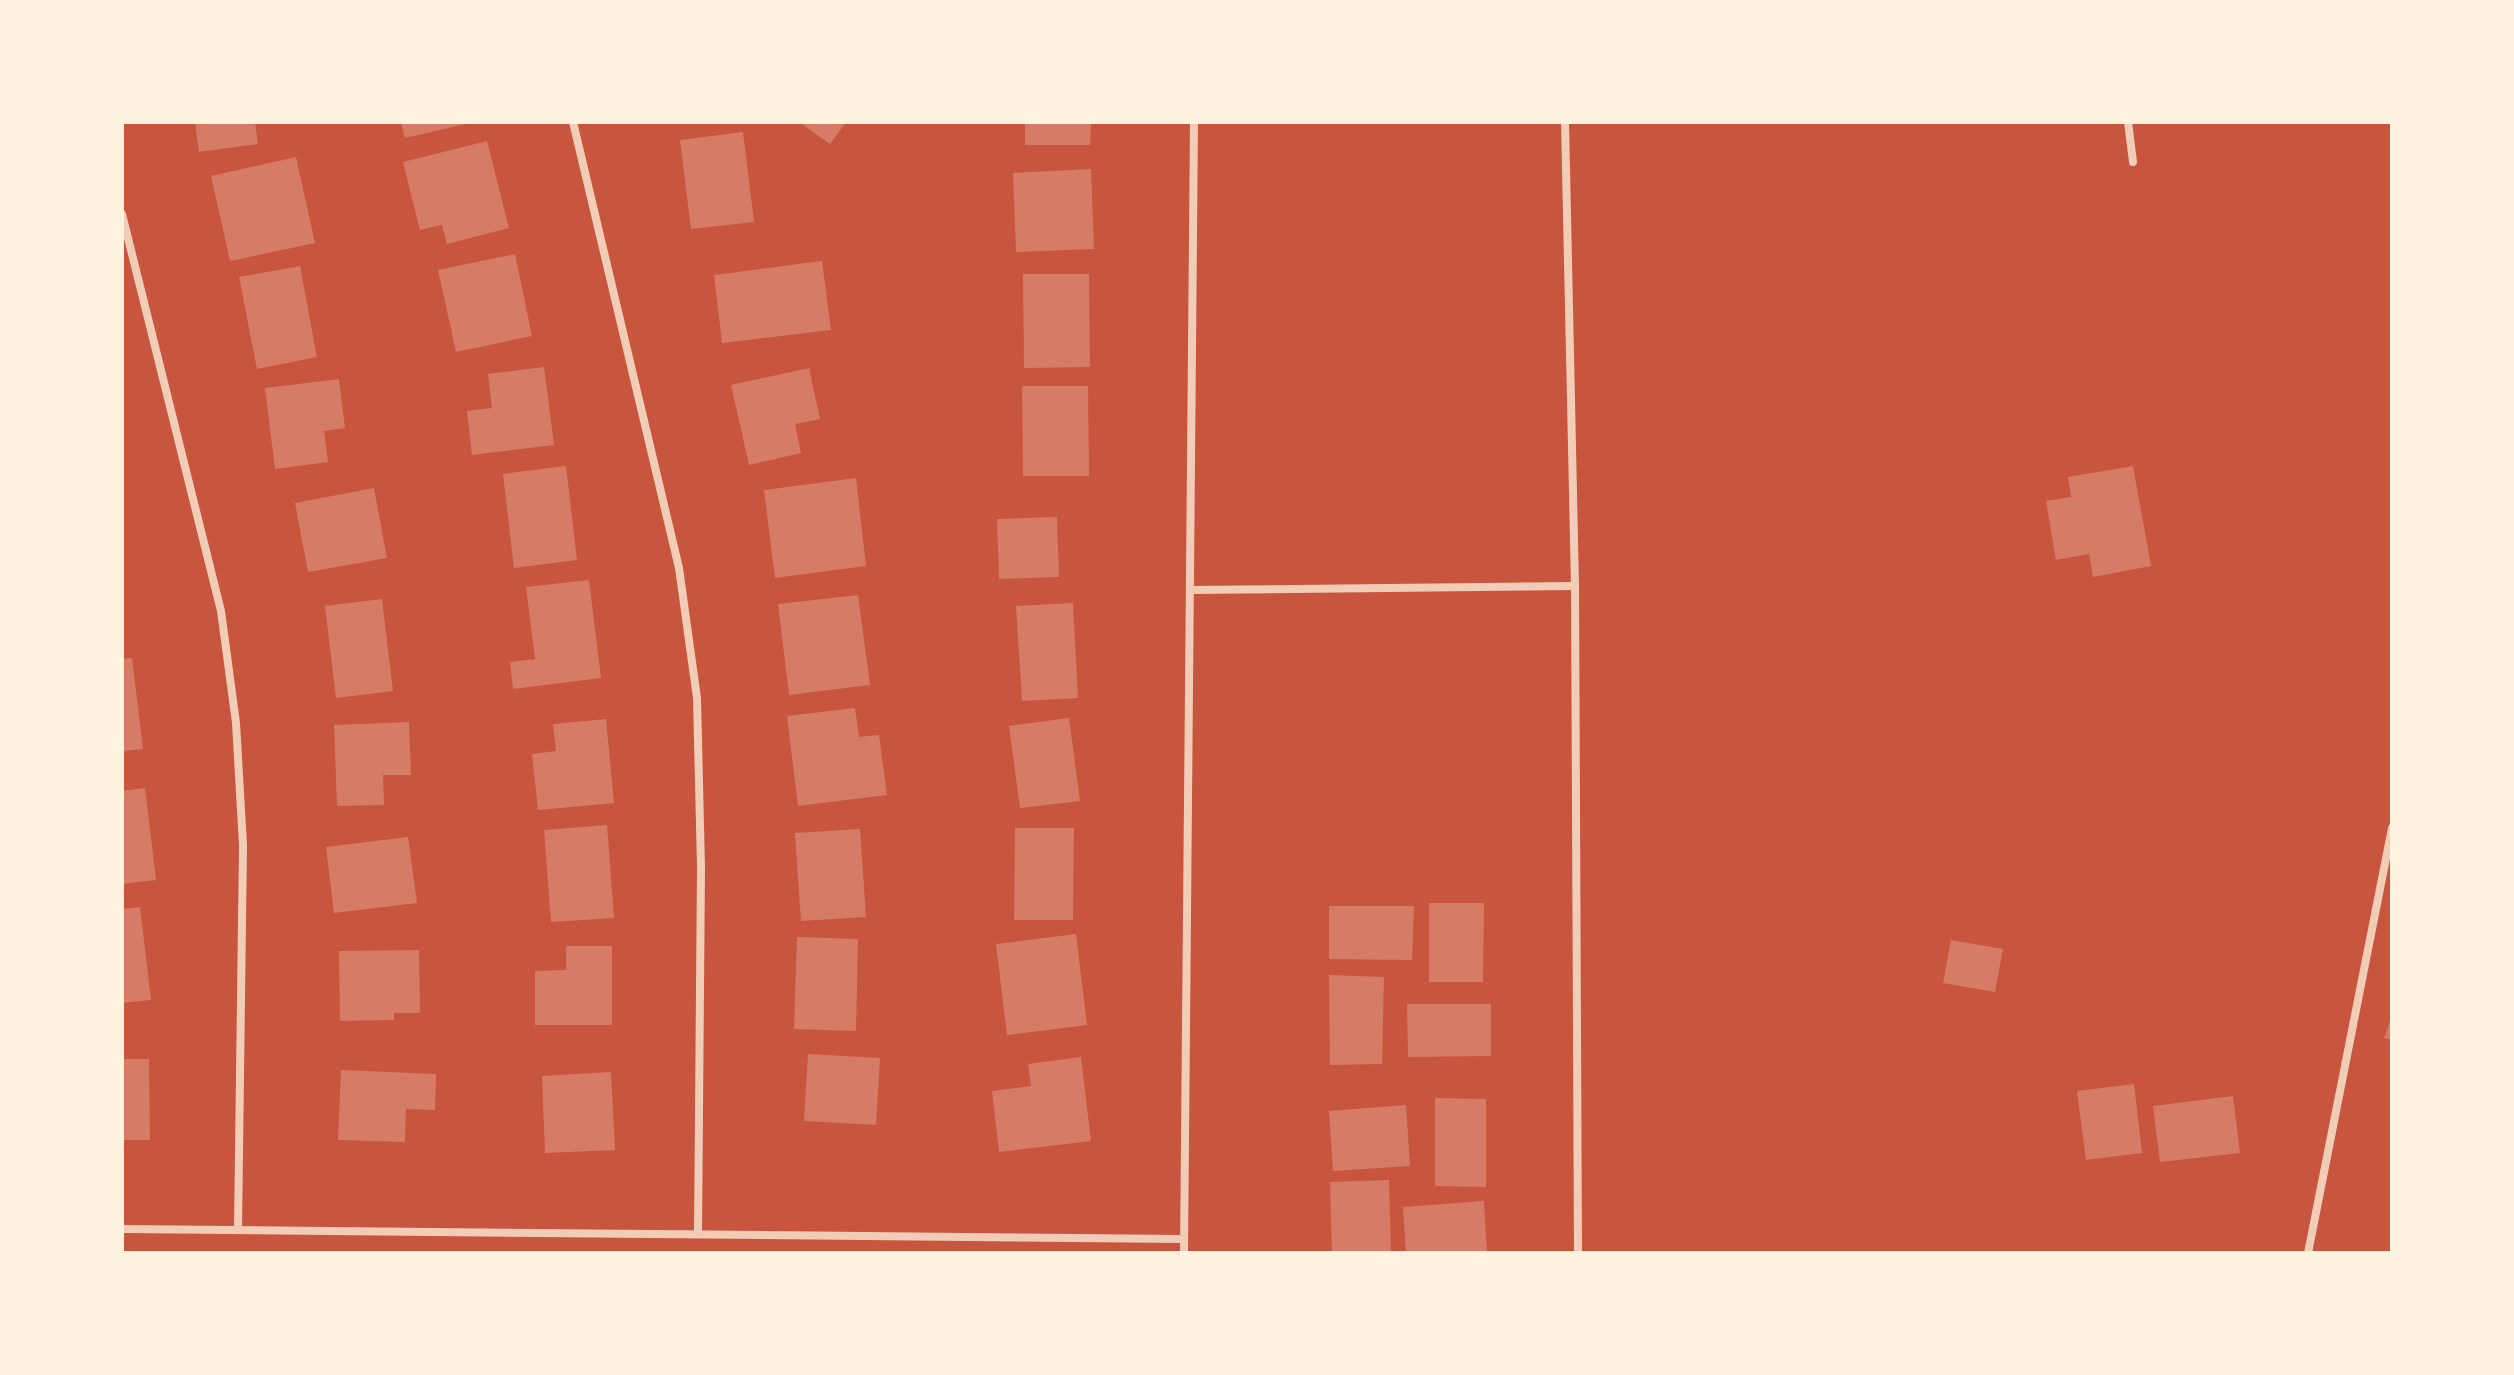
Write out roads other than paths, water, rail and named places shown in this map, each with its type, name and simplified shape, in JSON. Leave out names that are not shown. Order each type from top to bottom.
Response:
[{"type":"street","points":[[573,122],[679,568],[697,698],[701,867],[698,1234]]},
{"type":"street","points":[[1184,1253],[1194,122]]},
{"type":"street","points":[[1565,122],[1575,586],[1578,1253]]},
{"type":"street","points":[[2128,122],[2133,162]]},
{"type":"street","points":[[122,214],[221,611],[236,723],[243,845],[238,1229]]},
{"type":"street","points":[[1190,590],[1575,586]]},
{"type":"street","points":[[2308,1253],[2392,828]]},
{"type":"street","points":[[122,1229],[1184,1239]]}]
